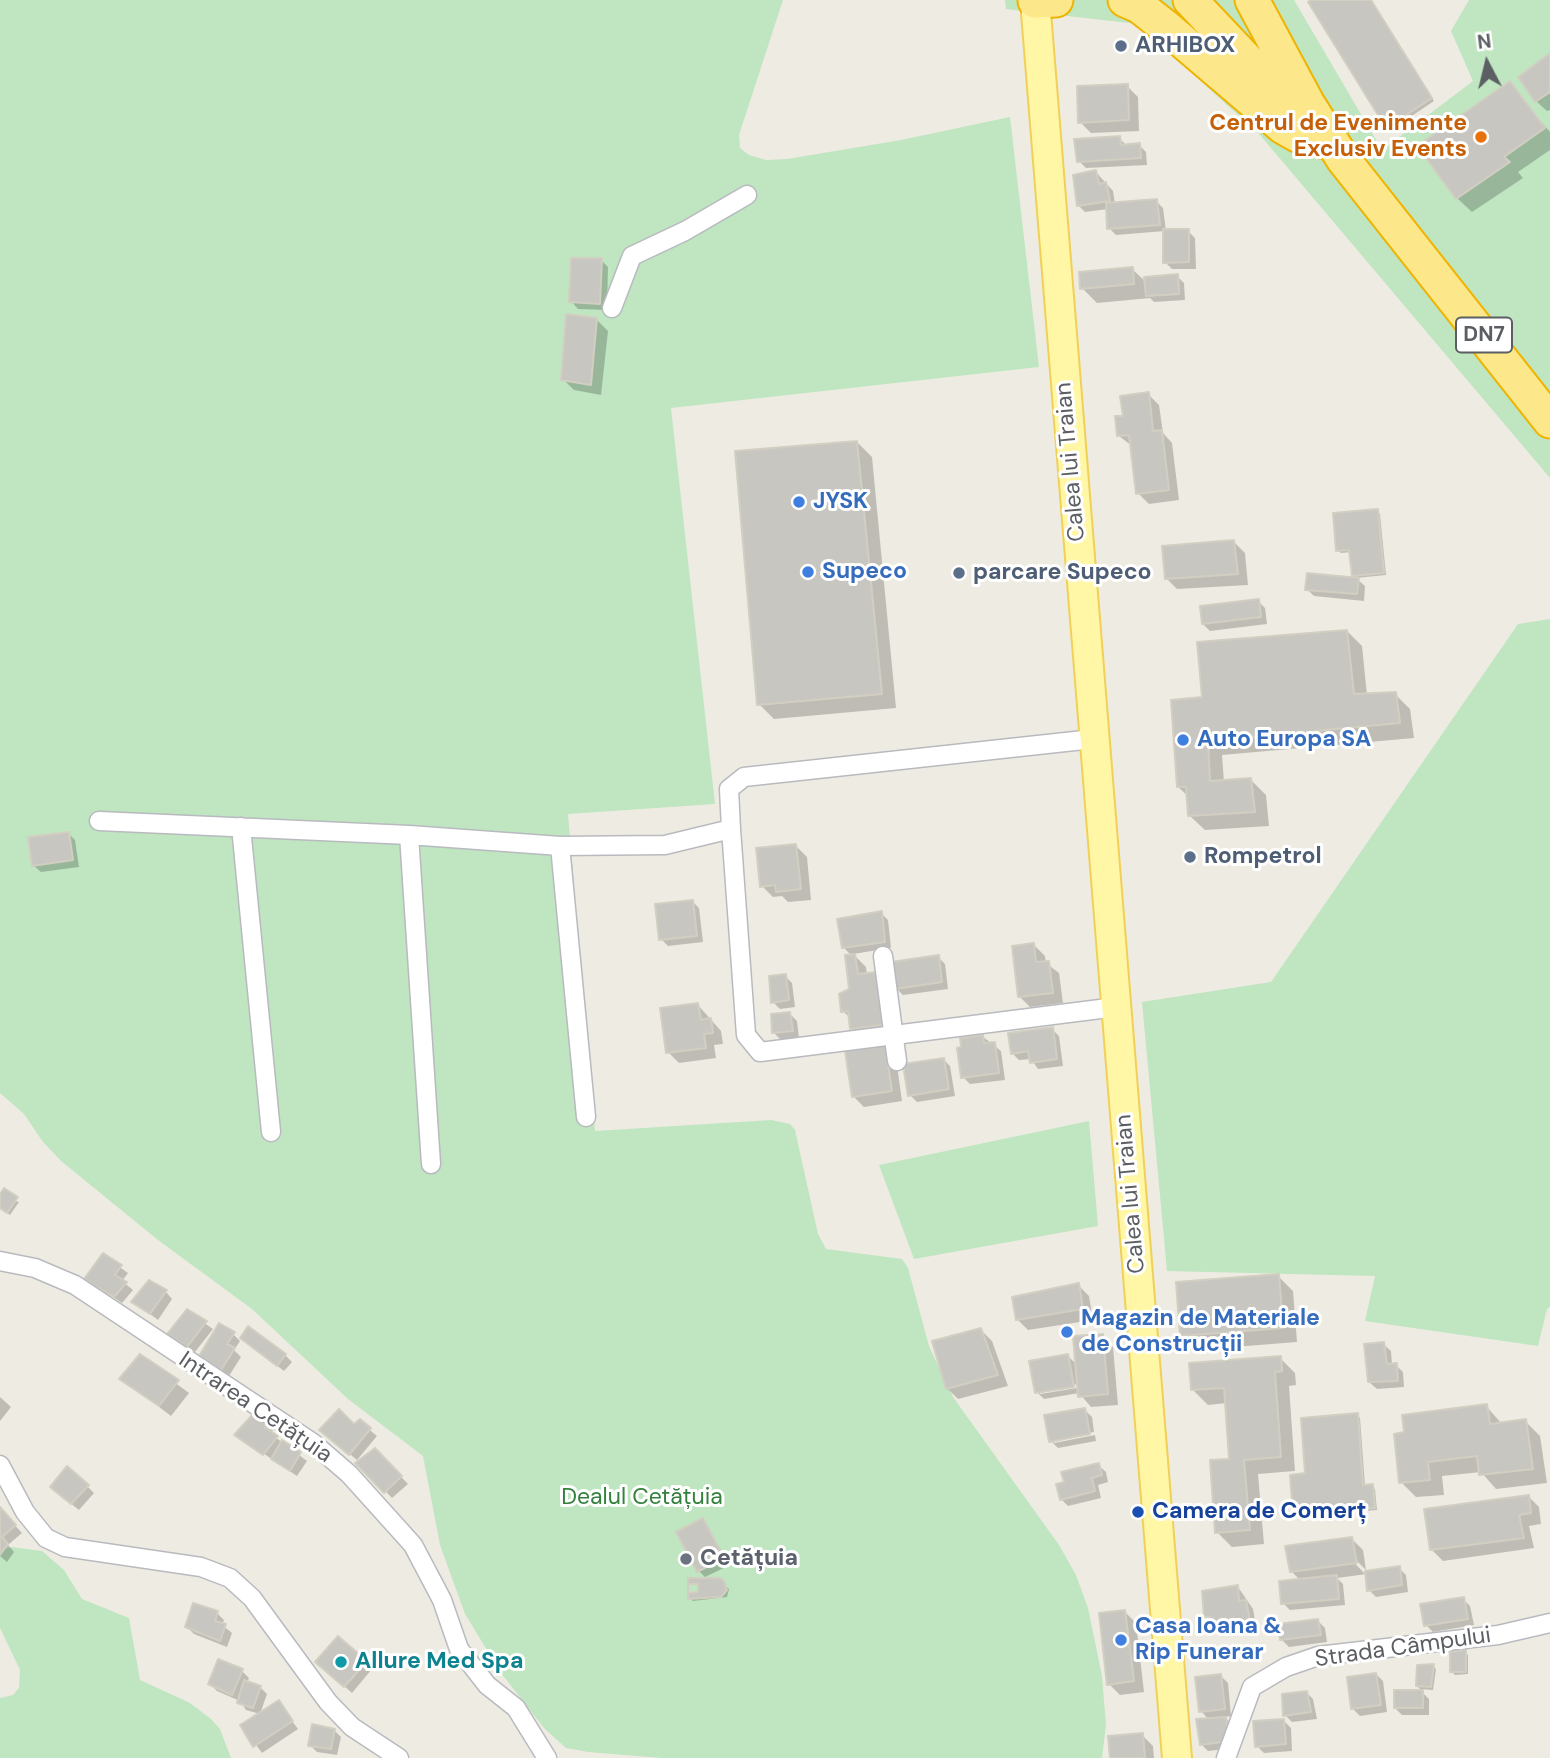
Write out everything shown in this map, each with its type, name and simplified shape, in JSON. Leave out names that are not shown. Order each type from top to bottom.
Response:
[{"type":"highway","points":[[1125,0],[1139,6],[1167,28],[1283,127],[1333,150]]},
{"type":"highway","name":"DN7","points":[[1190,0],[1333,150],[1417,251],[1550,421]]},
{"type":"highway","name":"DN7","points":[[1252,0],[1333,150]]},
{"type":"main road","name":"Calea lui Traian","points":[[1042,0],[1093,739],[1177,1758]]},
{"type":"street","points":[[612,308],[632,256],[685,231],[747,195]]},
{"type":"street","points":[[1093,739],[744,777],[729,789],[746,1035],[760,1052],[770,1053],[894,1034],[1116,1007]]},
{"type":"street","points":[[99,821],[409,835],[561,846],[665,845],[732,829]]},
{"type":"street","points":[[242,827],[271,1132]]},
{"type":"street","points":[[409,835],[430,1164]]},
{"type":"street","points":[[561,846],[586,1117]]},
{"type":"street","points":[[883,956],[897,1060]]},
{"type":"street","name":"Intrarea Cetățuia","points":[[0,1261],[35,1268],[75,1285],[313,1443],[349,1474],[413,1545],[442,1600],[459,1649],[487,1685],[516,1708],[547,1758]]},
{"type":"street","points":[[0,1465],[25,1512],[46,1538],[65,1547],[201,1567],[230,1578],[252,1598],[328,1702],[352,1727],[399,1758]]},
{"type":"street","name":"Strada Câmpului","points":[[1226,1758],[1252,1687],[1286,1667],[1318,1656],[1498,1635],[1550,1623]]},
{"type":"green space","name":"Dealul Cetățuia","points":[[0,0],[783,0],[739,135],[740,148],[749,155],[766,160],[787,159],[901,140],[1010,117],[1039,367],[671,408],[715,804],[568,814],[595,1131],[771,1120],[790,1124],[795,1130],[818,1234],[826,1249],[902,1259],[908,1268],[929,1346],[953,1397],[1059,1545],[1076,1575],[1088,1608],[1102,1676],[1106,1725],[1102,1758],[662,1758],[566,1748],[544,1728],[501,1673],[465,1614],[440,1545],[423,1456],[348,1399],[252,1309],[158,1240],[61,1161],[43,1142],[24,1114],[0,1093]]},
{"type":"green space","points":[[1005,0],[1294,0],[1382,150],[1473,81],[1451,31],[1469,0],[1550,0],[1550,478],[1260,135],[1138,24],[1006,9]]},
{"type":"green space","points":[[1550,619],[1550,1307],[1547,1309],[1538,1346],[1365,1321],[1375,1276],[1167,1271],[1142,1002],[1271,982],[1518,624]]},
{"type":"green space","points":[[1089,1121],[1098,1226],[914,1259],[879,1165]]},
{"type":"green space","points":[[11,1547],[42,1551],[64,1570],[82,1599],[129,1618],[140,1680],[190,1703],[211,1719],[220,1729],[231,1758],[0,1758],[0,1698],[13,1695],[19,1688],[20,1670],[0,1628],[0,1550]]},
{"type":"building","points":[[1371,0],[1432,98],[1386,128],[1308,2]]},
{"type":"building","points":[[1550,53],[1550,92],[1535,102],[1518,77]]},
{"type":"building","points":[[1510,81],[1545,128],[1504,157],[1510,162],[1456,199],[1417,146]]},
{"type":"building","points":[[1128,84],[1129,120],[1078,123],[1077,86]]},
{"type":"building","points":[[1120,136],[1121,145],[1140,143],[1141,158],[1077,162],[1074,139]]},
{"type":"building","points":[[1096,170],[1099,184],[1106,182],[1110,201],[1077,206],[1073,175]]},
{"type":"building","points":[[1157,199],[1160,225],[1107,229],[1106,203]]},
{"type":"building","points":[[1163,229],[1189,229],[1189,262],[1163,263]]},
{"type":"building","points":[[571,258],[602,258],[600,304],[569,302]]},
{"type":"building","points":[[1133,267],[1134,284],[1080,289],[1079,272]]},
{"type":"building","points":[[1178,274],[1179,294],[1146,296],[1144,277]]},
{"type":"building","points":[[566,314],[597,318],[591,385],[561,380]]},
{"type":"building","points":[[1149,392],[1153,431],[1162,430],[1169,490],[1136,494],[1129,435],[1117,436],[1115,416],[1123,416],[1120,396]]},
{"type":"building","name":"Supeco","points":[[857,441],[882,694],[757,705],[735,451]]},
{"type":"building","points":[[1378,509],[1384,573],[1352,576],[1349,550],[1336,551],[1333,513]]},
{"type":"building","points":[[1234,540],[1238,574],[1165,579],[1162,546]]},
{"type":"building","points":[[1307,573],[1359,578],[1357,594],[1305,590]]},
{"type":"building","points":[[1259,599],[1261,617],[1202,624],[1200,606]]},
{"type":"building","points":[[1347,630],[1354,694],[1396,692],[1400,723],[1208,741],[1210,781],[1251,778],[1255,812],[1188,816],[1186,787],[1177,787],[1171,700],[1202,697],[1197,642]]},
{"type":"building","points":[[69,832],[73,860],[32,866],[28,837]]},
{"type":"building","points":[[796,844],[801,889],[776,892],[775,885],[760,887],[756,848]]},
{"type":"building","points":[[693,900],[697,936],[659,940],[655,904]]},
{"type":"building","points":[[882,911],[885,942],[842,948],[837,919]]},
{"type":"building","points":[[1034,943],[1036,962],[1049,961],[1053,993],[1018,997],[1012,946]]},
{"type":"building","points":[[855,954],[858,974],[877,972],[883,1025],[850,1029],[848,1011],[841,1012],[839,994],[849,989],[845,955]]},
{"type":"building","points":[[939,955],[942,982],[895,989],[891,962]]},
{"type":"building","points":[[786,974],[789,1000],[771,1003],[769,976]]},
{"type":"building","points":[[698,1003],[701,1020],[711,1018],[713,1033],[704,1034],[706,1048],[666,1053],[660,1008]]},
{"type":"building","points":[[790,1012],[793,1031],[772,1033],[771,1014]]},
{"type":"building","points":[[1053,1027],[1057,1059],[1030,1063],[1028,1051],[1011,1054],[1008,1033]]},
{"type":"building","points":[[983,1035],[984,1043],[995,1042],[999,1073],[961,1078],[957,1048],[961,1047],[960,1038]]},
{"type":"building","points":[[884,1038],[892,1091],[852,1097],[844,1044]]},
{"type":"building","points":[[944,1058],[949,1089],[908,1096],[903,1064]]},
{"type":"building","points":[[4,1188],[18,1197],[7,1213],[0,1208],[0,1194]]},
{"type":"building","points":[[103,1253],[122,1265],[115,1275],[127,1282],[114,1297],[84,1279]]},
{"type":"building","points":[[1279,1274],[1283,1328],[1180,1336],[1176,1282]]},
{"type":"building","points":[[149,1280],[167,1290],[150,1314],[131,1302]]},
{"type":"building","points":[[1079,1283],[1083,1309],[1016,1320],[1012,1297]]},
{"type":"building","points":[[187,1309],[207,1321],[187,1347],[167,1334]]},
{"type":"building","points":[[219,1323],[235,1332],[227,1344],[235,1348],[221,1370],[199,1356]]},
{"type":"building","points":[[248,1326],[286,1354],[277,1366],[240,1338]]},
{"type":"building","points":[[981,1328],[998,1375],[946,1389],[932,1341]]},
{"type":"building","points":[[1103,1334],[1108,1394],[1078,1397],[1073,1336]]},
{"type":"building","points":[[1384,1342],[1387,1364],[1397,1363],[1398,1381],[1368,1382],[1364,1344]]},
{"type":"building","points":[[140,1354],[179,1380],[159,1406],[119,1379]]},
{"type":"building","points":[[1068,1354],[1074,1387],[1035,1393],[1029,1361]]},
{"type":"building","points":[[1281,1356],[1282,1371],[1275,1372],[1281,1457],[1244,1460],[1250,1530],[1215,1533],[1210,1460],[1229,1459],[1224,1388],[1191,1390],[1189,1363]]},
{"type":"building","points":[[1487,1404],[1490,1424],[1526,1419],[1533,1469],[1479,1475],[1477,1456],[1428,1462],[1430,1480],[1399,1483],[1394,1434],[1404,1432],[1402,1415]]},
{"type":"building","points":[[1085,1408],[1090,1434],[1049,1442],[1044,1415]]},
{"type":"building","points":[[339,1409],[354,1424],[360,1419],[371,1428],[349,1455],[319,1430]]},
{"type":"building","points":[[254,1413],[267,1422],[264,1427],[278,1436],[263,1455],[234,1435]]},
{"type":"building","points":[[1358,1413],[1363,1485],[1373,1484],[1375,1508],[1293,1514],[1290,1475],[1305,1473],[1301,1418]]},
{"type":"building","points":[[282,1440],[301,1452],[290,1471],[271,1459]]},
{"type":"building","points":[[375,1448],[402,1476],[384,1493],[355,1463]]},
{"type":"building","points":[[1099,1463],[1102,1475],[1092,1478],[1095,1491],[1060,1500],[1056,1484],[1064,1482],[1061,1472]]},
{"type":"building","points":[[67,1466],[89,1485],[71,1504],[50,1487]]},
{"type":"building","points":[[1529,1495],[1531,1513],[1519,1515],[1524,1538],[1430,1550],[1424,1509]]},
{"type":"building","points":[[0,1507],[16,1525],[2,1537],[8,1544],[0,1555]]},
{"type":"building","points":[[703,1518],[724,1558],[697,1572],[676,1532]]},
{"type":"building","points":[[1352,1537],[1357,1563],[1290,1572],[1285,1546]]},
{"type":"building","points":[[1400,1566],[1402,1585],[1367,1591],[1365,1571]]},
{"type":"building","points":[[1337,1575],[1339,1599],[1281,1604],[1279,1581]]},
{"type":"building","points":[[688,1578],[720,1578],[727,1590],[721,1597],[688,1599]]},
{"type":"building","points":[[688,1584],[698,1584],[698,1592],[688,1593]]},
{"type":"building","points":[[1238,1585],[1239,1601],[1246,1600],[1250,1621],[1212,1625],[1210,1617],[1204,1617],[1202,1591]]},
{"type":"building","points":[[1464,1597],[1468,1619],[1424,1626],[1420,1604]]},
{"type":"building","points":[[193,1603],[218,1611],[215,1621],[226,1624],[220,1641],[185,1627]]},
{"type":"building","points":[[1125,1610],[1134,1681],[1107,1685],[1099,1613]]},
{"type":"building","points":[[1318,1619],[1321,1635],[1280,1640],[1278,1624]]},
{"type":"building","name":"Allure Med Spa","points":[[338,1636],[367,1661],[344,1687],[315,1662]]},
{"type":"building","points":[[1466,1650],[1466,1672],[1450,1672],[1450,1652]]},
{"type":"building","points":[[218,1659],[243,1669],[232,1695],[208,1684]]},
{"type":"building","points":[[1434,1664],[1431,1687],[1416,1686],[1417,1665]]},
{"type":"building","points":[[1376,1673],[1381,1705],[1351,1709],[1347,1677]]},
{"type":"building","points":[[1221,1674],[1225,1709],[1199,1712],[1195,1677]]},
{"type":"building","points":[[244,1680],[261,1686],[253,1708],[237,1703]]},
{"type":"building","points":[[1394,1690],[1423,1690],[1423,1708],[1394,1708]]},
{"type":"building","points":[[1307,1691],[1311,1712],[1283,1716],[1282,1694]]},
{"type":"building","points":[[279,1700],[293,1721],[253,1747],[240,1725]]},
{"type":"building","points":[[1226,1717],[1229,1741],[1200,1745],[1196,1719]]},
{"type":"building","points":[[1284,1719],[1286,1744],[1255,1747],[1253,1721]]},
{"type":"building","points":[[312,1724],[335,1729],[331,1749],[308,1746]]},
{"type":"building","points":[[1143,1733],[1145,1758],[1110,1758],[1108,1736]]},
{"type":"place","name":"ARHIBOX","points":[[1121,46]]},
{"type":"place","name":"Centrul de Evenimente Exclusiv Events","points":[[1481,137]]},
{"type":"place","name":"JYSK","points":[[799,502]]},
{"type":"place","name":"Supeco","points":[[808,572]]},
{"type":"place","name":"parcare Supeco","points":[[959,573]]},
{"type":"place","name":"Auto Europa SA","points":[[1183,740]]},
{"type":"place","name":"Rompetrol","points":[[1190,857]]},
{"type":"place","name":"Magazin de Materiale de Construcții","points":[[1067,1332]]},
{"type":"place","name":"Camera de Comerț","points":[[1138,1512]]},
{"type":"place","name":"Cetățuia","points":[[686,1559]]},
{"type":"place","name":"Casa Ioana & Rip Funerar","points":[[1121,1640]]},
{"type":"place","name":"Allure Med Spa","points":[[341,1662]]}]
